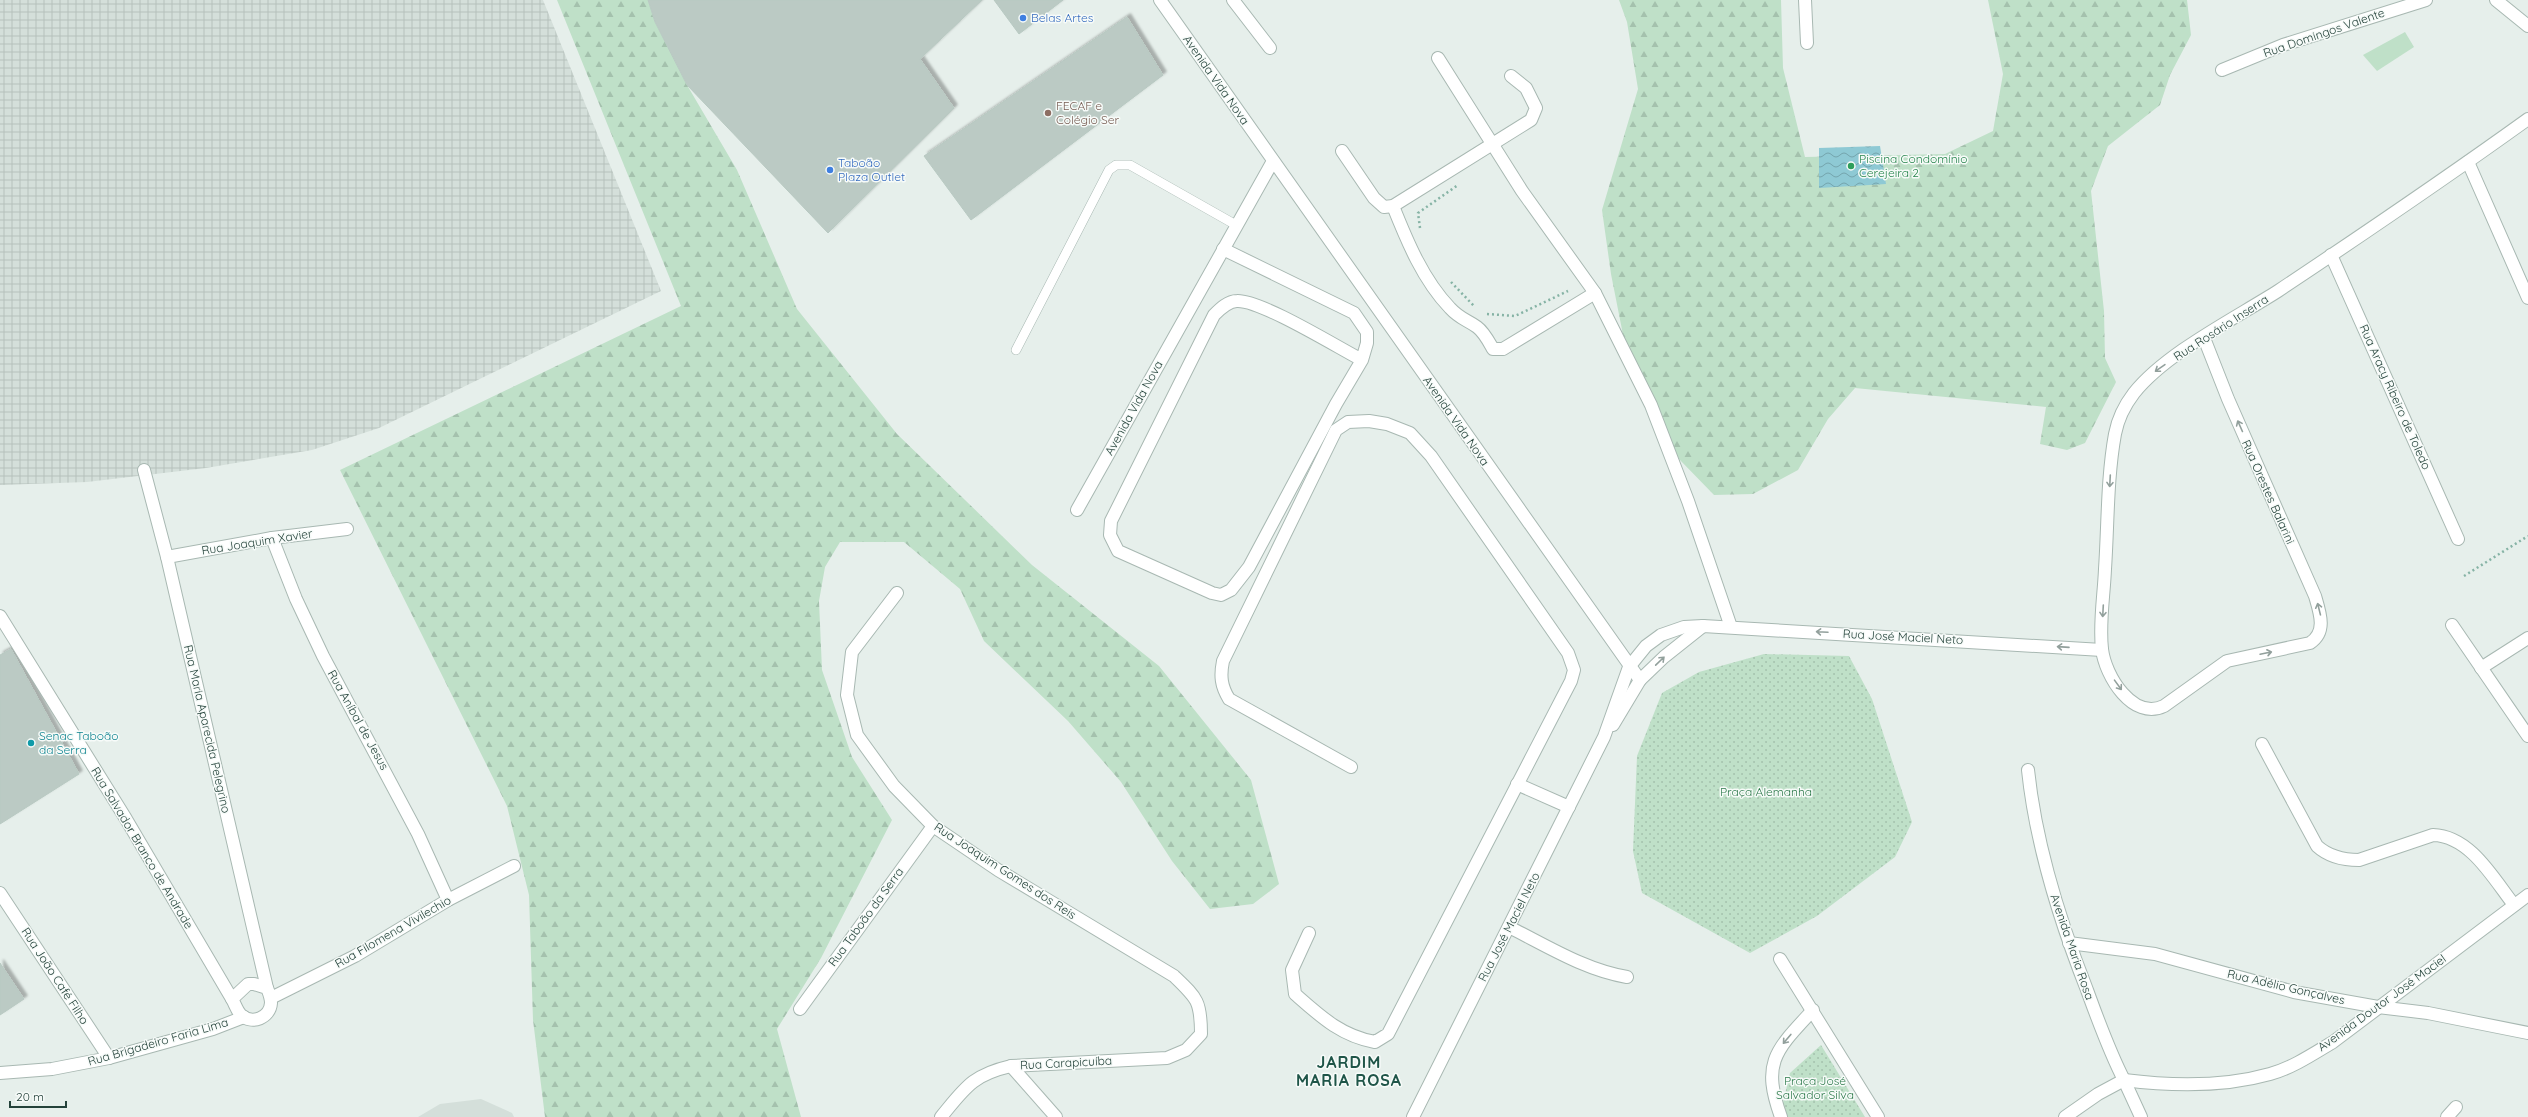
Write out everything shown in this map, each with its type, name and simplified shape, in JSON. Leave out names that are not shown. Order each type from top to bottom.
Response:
[{"type":"street","name":"Avenida Vida Nova","points":[[1160,0],[1629,667],[1640,680]]},
{"type":"street","points":[[1233,0],[1270,48]]},
{"type":"street","points":[[1805,0],[1807,43]]},
{"type":"street","points":[[2496,0],[2528,26]]},
{"type":"street","name":"Rua Domingos Valente","points":[[2222,70],[2283,45],[2419,1]]},
{"type":"street","points":[[1438,58],[1493,142],[1522,191],[1596,293],[1651,405],[1688,501],[1731,627]]},
{"type":"street","points":[[1342,151],[1374,198],[1384,207],[1393,206],[1493,142],[1531,120],[1536,108],[1526,88],[1511,76]]},
{"type":"street","name":"Rua Rosário Inserra","points":[[2102,650],[2111,471],[2115,434],[2122,408],[2149,376],[2331,255],[2468,162],[2528,119]]},
{"type":"street","name":"Avenida Vida Nova","points":[[1077,510],[1273,160]]},
{"type":"street","points":[[2468,162],[2528,298]]},
{"type":"street","points":[[1393,206],[1407,241],[1430,280],[1449,307],[1463,321],[1478,327],[1493,349],[1503,349],[1596,293]]},
{"type":"street","points":[[1223,249],[1354,313],[1367,332],[1367,343],[1362,360],[1336,404],[1249,567],[1231,590],[1221,595],[1212,593],[1118,551],[1110,535],[1111,521],[1214,315],[1222,307],[1237,301],[1260,306],[1362,360]]},
{"type":"street","name":"Rua Aracy Ribeiro de Toledo","points":[[2331,255],[2458,539]]},
{"type":"street","name":"Rua Orestes Balarini","points":[[2102,650],[2115,682],[2130,700],[2144,709],[2158,709],[2228,661],[2310,643],[2318,638],[2321,629],[2315,596],[2228,399],[2204,338]]},
{"type":"street","points":[[1309,933],[1292,970],[1295,994],[1334,1028],[1359,1039],[1375,1042],[1388,1034],[1408,1000],[1571,681],[1574,670],[1572,661],[1431,456],[1410,433],[1369,421],[1348,422],[1336,430],[1223,661],[1221,673],[1222,687],[1229,699],[1351,767]]},
{"type":"street","name":"Rua Maria Aparecida Pelegrino","points":[[144,470],[167,557],[269,993]]},
{"type":"street","name":"Rua Joaquim Xavier","points":[[167,557],[272,538],[347,529]]},
{"type":"street","name":"Rua Aníbal de Jesus","points":[[272,538],[296,599],[323,656],[418,834],[448,900]]},
{"type":"street","name":"Rua Joaquim Gomes dos Reis","points":[[897,593],[852,652],[847,695],[857,735],[894,786],[933,826],[998,870],[1174,976],[1195,996],[1201,1014],[1201,1034]]},
{"type":"street","name":"Rua Salvador Branco de Andrade","points":[[0,616],[126,819],[232,998]]},
{"type":"street","points":[[2452,625],[2528,736]]},
{"type":"street","name":"Rua José Maciel Neto","points":[[1413,1117],[1604,737],[1640,680],[1664,657],[1703,626]]},
{"type":"street","name":"Rua José Maciel Neto","points":[[1604,737],[1629,667],[1646,646],[1661,635],[1684,627],[1731,627],[2102,650]]},
{"type":"street","points":[[2481,668],[2528,638]]},
{"type":"street","points":[[2262,744],[2317,846],[2325,853],[2348,860],[2359,860],[2433,836],[2445,836],[2459,841],[2472,854],[2514,905]]},
{"type":"street","name":"Avenida Maria Rosa","points":[[2028,770],[2032,810],[2043,858],[2069,943],[2124,1080],[2141,1117]]},
{"type":"street","points":[[1518,784],[1569,807]]},
{"type":"street","name":"Rua Taboão da Serra","points":[[800,1009],[933,826]]},
{"type":"street","name":"Rua Filomena Vivilechio","points":[[269,993],[355,956],[448,900],[514,866]]},
{"type":"street","name":"Rua João Café Filho","points":[[0,893],[109,1058]]},
{"type":"street","name":"Avenida Doutor José Maciel","points":[[2124,1080],[2154,1084],[2194,1084],[2270,1074],[2301,1061],[2333,1042],[2528,895]]},
{"type":"street","points":[[1509,927],[1587,966],[1610,974],[1627,977]]},
{"type":"street","name":"Rua Adélio Gonçalves","points":[[2069,943],[2155,954],[2294,992],[2378,1007],[2428,1013],[2528,1033]]},
{"type":"street","points":[[1780,959],[1878,1117]]},
{"type":"street","points":[[248,984],[254,984],[269,993],[270,1009],[266,1014],[256,1020],[244,1017],[240,1014],[232,998],[248,984]]},
{"type":"street","points":[[1782,1117],[1772,1092],[1771,1074],[1776,1057],[1783,1042],[1813,1010]]},
{"type":"street","name":"Rua Brigadeiro Faria Lima","points":[[0,1073],[52,1069],[109,1058],[213,1029],[244,1017]]},
{"type":"street","name":"Rua Carapicuíba","points":[[941,1117],[968,1085],[987,1071],[1011,1066],[1167,1058],[1186,1050],[1201,1034]]},
{"type":"street","points":[[1011,1066],[1056,1117]]},
{"type":"street","points":[[2064,1117],[2098,1094],[2124,1080]]},
{"type":"street","points":[[2447,1117],[2456,1107]]},
{"type":"lane","points":[[1016,350],[1109,170],[1116,165],[1130,166],[1236,225]]},
{"type":"path","points":[[1421,234],[1418,213],[1461,182]]},
{"type":"path","points":[[1446,277],[1477,309]]},
{"type":"path","points":[[1482,314],[1515,316],[1564,291],[1596,293]]},
{"type":"path","points":[[2464,576],[2528,536]]},
{"type":"shaded area","points":[[0,0],[543,0],[661,291],[379,428],[312,450],[206,468],[87,482],[0,485]]},
{"type":"shaded area","points":[[481,1099],[512,1113],[514,1117],[418,1117],[440,1104]]},
{"type":"green space","points":[[557,0],[648,0],[655,22],[687,85],[737,170],[797,309],[897,434],[1032,565],[1159,666],[1251,780],[1279,884],[1253,904],[1210,909],[1172,861],[1121,782],[1068,721],[984,641],[960,589],[904,542],[840,542],[825,567],[819,601],[822,670],[852,757],[892,820],[821,958],[777,1029],[801,1117],[545,1117],[533,1020],[529,895],[507,806],[340,470],[681,306]]},
{"type":"green space","points":[[1619,0],[1781,0],[1783,68],[1805,157],[1945,154],[1993,131],[2003,74],[1988,0],[2187,0],[2191,35],[2170,75],[2160,105],[2108,146],[2091,191],[2104,311],[2105,358],[2116,382],[2085,443],[2067,450],[2040,444],[2046,407],[1855,388],[1828,419],[1798,470],[1753,494],[1714,495],[1679,459],[1627,355],[1611,274],[1602,210],[1638,89],[1627,22]]},
{"type":"green space","points":[[2405,32],[2414,47],[2377,71],[2363,55]]},
{"type":"green space","name":"Praça Alemanha","points":[[1764,654],[1849,656],[1872,699],[1912,822],[1895,857],[1817,916],[1750,953],[1642,893],[1633,851],[1637,756],[1662,693],[1699,672]]},
{"type":"green space","name":"Praça José Salvador Silva","points":[[1821,1045],[1865,1117],[1787,1117],[1782,1107],[1790,1073]]},
{"type":"water","name":"Piscina Condomínio Cerejeira 2","points":[[1880,146],[1886,184],[1819,188],[1819,148]]},
{"type":"building","name":"Taboão Plaza Outlet","points":[[648,0],[982,0],[920,59],[954,108],[828,233],[687,85],[655,22]]},
{"type":"building","name":"Belas Artes","points":[[994,0],[1063,0],[1019,34]]},
{"type":"building","name":"FECAF e Colégio Ser","points":[[1127,17],[1163,75],[971,220],[924,156]]},
{"type":"building","name":"Senac Taboão da Serra","points":[[11,649],[79,774],[0,824],[0,655]]},
{"type":"building","points":[[0,963],[24,999],[0,1015]]},
{"type":"place","name":"Belas Artes","points":[[1023,18]]},
{"type":"place","name":"FECAF e Colégio Ser","points":[[1048,113]]},
{"type":"place","name":"Piscina Condomínio Cerejeira 2","points":[[1851,166]]},
{"type":"place","name":"Taboão Plaza Outlet","points":[[830,170]]},
{"type":"place","name":"Senac Taboão da Serra","points":[[31,743]]},
{"type":"district","name":"JARDIM MARIA ROSA","points":[[1349,1071]]}]
